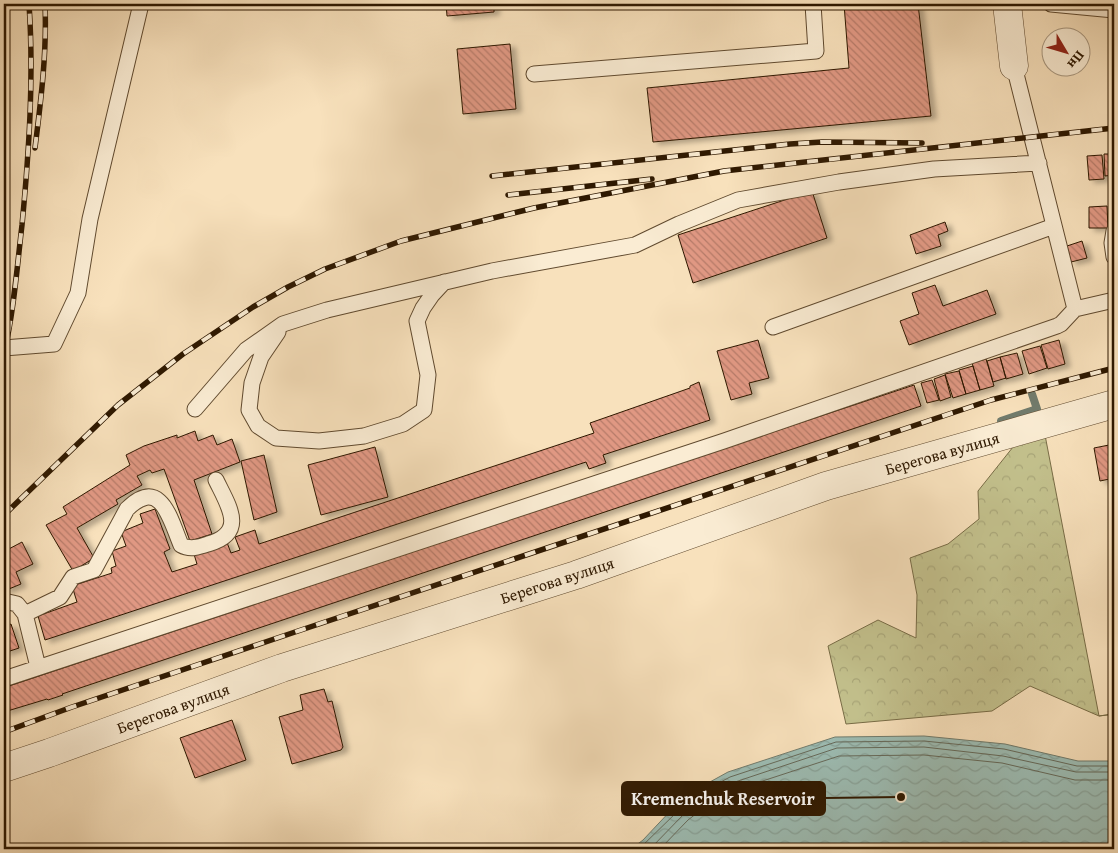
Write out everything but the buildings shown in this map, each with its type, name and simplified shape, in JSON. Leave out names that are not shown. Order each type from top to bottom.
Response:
[{"type":"street","points":[[1007,4],[1014,66]]},
{"type":"street","name":"Берегова вулиця","points":[[4,768],[282,668],[576,575],[826,486],[1114,404]]},
{"type":"lane","points":[[4,348],[54,344],[78,293],[90,219],[141,4]]},
{"type":"lane","points":[[534,74],[816,51],[813,4]]},
{"type":"lane","points":[[1051,4],[1114,10]]},
{"type":"lane","points":[[1014,66],[1075,309]]},
{"type":"lane","points":[[195,409],[246,350],[283,324],[327,310],[492,271],[635,245],[679,224],[738,200],[839,182],[934,169],[1038,164]]},
{"type":"lane","points":[[773,327],[1054,226]]},
{"type":"lane","points":[[1114,231],[1112,243],[1114,256]]},
{"type":"lane","points":[[283,324],[261,357],[252,383],[249,410],[258,426],[276,438],[319,441],[364,436],[403,424],[424,410],[428,375],[417,321],[427,301],[444,282]]},
{"type":"lane","points":[[4,679],[724,441],[1061,324],[1075,309],[1114,300]]},
{"type":"lane","points":[[25,614],[60,597],[73,577],[94,570],[127,509],[145,497],[154,497],[161,502],[181,546],[194,548],[218,541],[225,536],[232,524],[232,516],[216,480]]},
{"type":"lane","points":[[4,601],[17,604],[25,614],[38,667]]},
{"type":"green space","points":[[1045,435],[1099,716],[1030,686],[992,711],[846,724],[828,646],[878,620],[916,638],[917,595],[910,558],[948,544],[979,519],[978,491],[1021,437]]},
{"type":"water","points":[[924,736],[1005,744],[1078,761],[1114,761],[1114,849],[631,849],[643,840],[675,806],[699,788],[728,772],[835,737]]},
{"type":"waterway","points":[[1003,430],[1001,421],[1037,409],[1032,394]]},
{"type":"railway","points":[[4,353],[15,289],[27,170],[31,87],[29,4]]},
{"type":"railway","points":[[35,148],[44,58],[45,4]]},
{"type":"railway","points":[[4,515],[118,405],[183,354],[253,307],[288,287],[325,269],[401,241],[534,208],[724,171],[1114,128]]},
{"type":"railway","points":[[492,176],[790,144],[822,142],[922,143]]},
{"type":"railway","points":[[508,195],[652,179]]},
{"type":"railway","points":[[4,732],[72,707],[991,400],[1114,368]]},
{"type":"place","name":"Kremenchuk Reservoir","points":[[901,797]]}]
